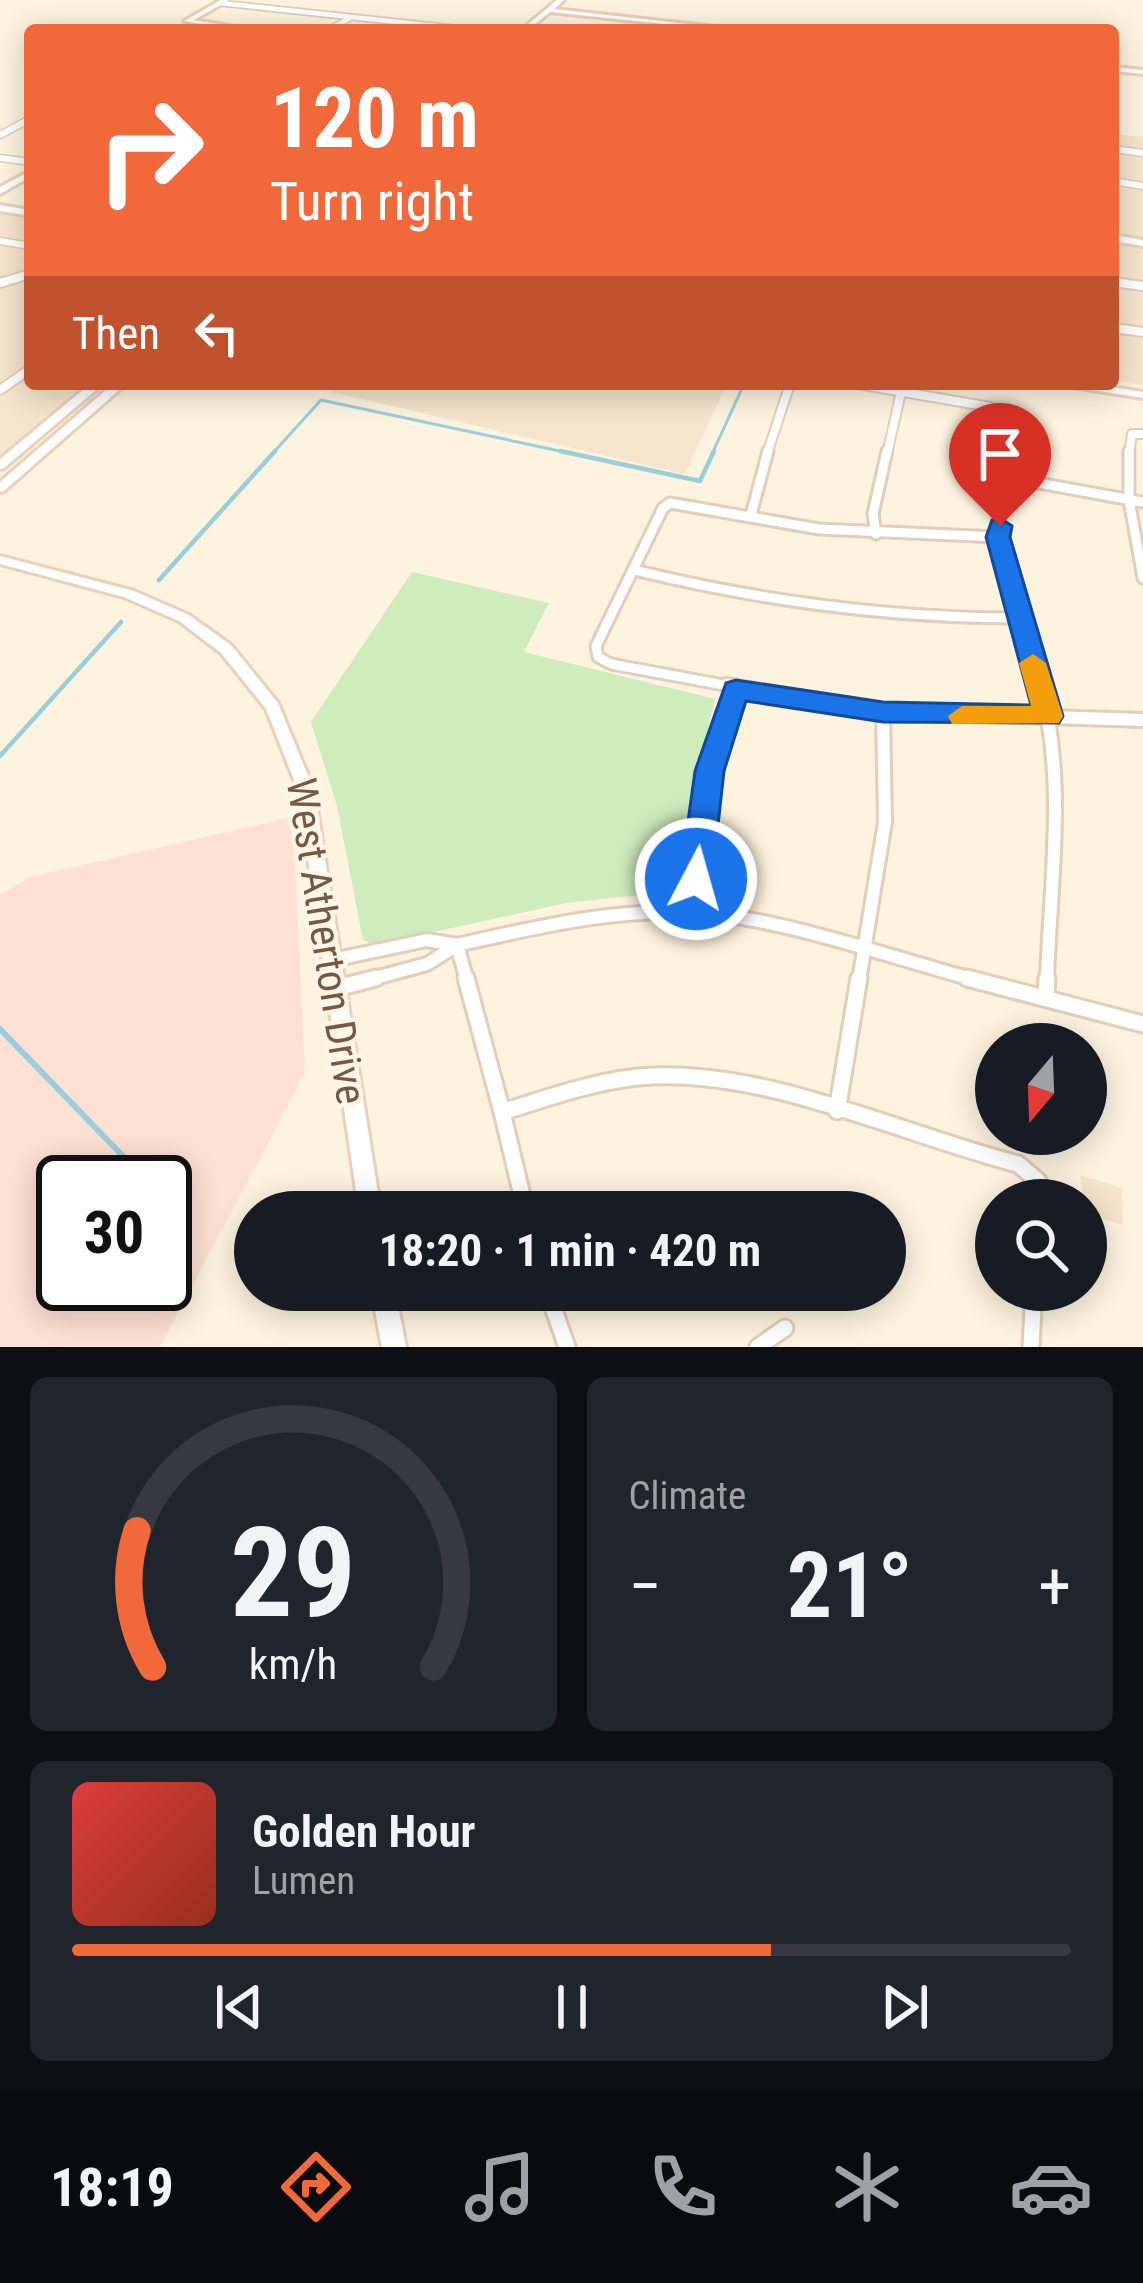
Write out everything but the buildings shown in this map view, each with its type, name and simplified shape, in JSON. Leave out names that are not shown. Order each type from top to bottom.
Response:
[{"type":"street","points":[[532,24],[561,0]]},
{"type":"street","points":[[208,24],[187,21],[223,2],[411,24]]},
{"type":"street","points":[[549,10],[683,24]]},
{"type":"street","points":[[338,24],[350,17]]},
{"type":"street","points":[[0,465],[90,390]]},
{"type":"street","points":[[0,488],[113,390]]},
{"type":"street","points":[[752,515],[758,481],[788,390]]},
{"type":"street","points":[[876,534],[872,514],[899,390]]},
{"type":"street","points":[[908,390],[1005,412],[1009,419],[1000,476],[998,537],[1048,716],[1054,811],[1046,997]]},
{"type":"street","points":[[1143,434],[1132,434],[1129,441],[1129,500],[1143,578]]},
{"type":"street","points":[[1000,476],[1143,502]]},
{"type":"street","points":[[998,537],[818,529],[670,502],[596,646],[598,657],[611,664],[736,690],[883,712],[1143,720]]},
{"type":"street","name":"West Atherton Drive","points":[[0,560],[155,603],[211,636],[254,678],[273,707],[299,764],[367,1191]]},
{"type":"street","points":[[634,571],[832,609],[1019,617]]},
{"type":"street","points":[[693,910],[710,771],[736,690]]},
{"type":"street","points":[[837,1111],[885,822],[883,712]]},
{"type":"street","points":[[337,988],[427,964],[457,945],[538,926],[693,910],[867,948],[1143,1024]]},
{"type":"street","points":[[332,960],[427,940],[457,945]]},
{"type":"street","points":[[457,945],[521,1191]]},
{"type":"street","points":[[502,1112],[583,1089],[668,1076],[752,1088],[837,1111],[1018,1164],[1037,1179]]},
{"type":"street","points":[[386,1311],[394,1347]]},
{"type":"street","points":[[554,1311],[567,1347]]},
{"type":"street","points":[[1031,1347],[1033,1311]]},
{"type":"street","points":[[758,1347],[784,1328]]},
{"type":"shaded area","points":[[1119,135],[1143,137],[1143,385],[1119,381]]},
{"type":"shaded area","points":[[0,213],[24,217],[24,390],[78,390],[0,456]]},
{"type":"shaded area","points":[[333,390],[724,390],[685,474]]},
{"type":"shaded area","points":[[293,817],[305,1073],[243,1191],[234,1191],[234,1207],[192,1287],[192,1155],[36,1155],[36,1311],[179,1311],[160,1347],[0,1347],[0,895],[30,877]]},
{"type":"shaded area","points":[[1107,1183],[1122,1188],[1123,1225],[1107,1220]]},
{"type":"green space","points":[[412,572],[549,603],[524,652],[715,699],[687,816],[676,891],[566,903],[375,945],[363,940],[337,806],[311,722]]},
{"type":"waterway","points":[[712,454],[741,390]]},
{"type":"waterway","points":[[272,454],[321,400],[574,454]]},
{"type":"waterway","points":[[159,580],[275,451]]},
{"type":"waterway","points":[[560,451],[574,454]]},
{"type":"waterway","points":[[574,454],[700,481],[714,451]]},
{"type":"waterway","points":[[0,756],[121,622]]},
{"type":"waterway","points":[[0,1029],[122,1155]]},
{"type":"slow traffic","points":[[962,716],[1048,716],[1033,663]]},
{"type":"route","points":[[696,879],[710,771],[736,690],[883,712],[1048,716],[998,537],[1000,526]]}]
